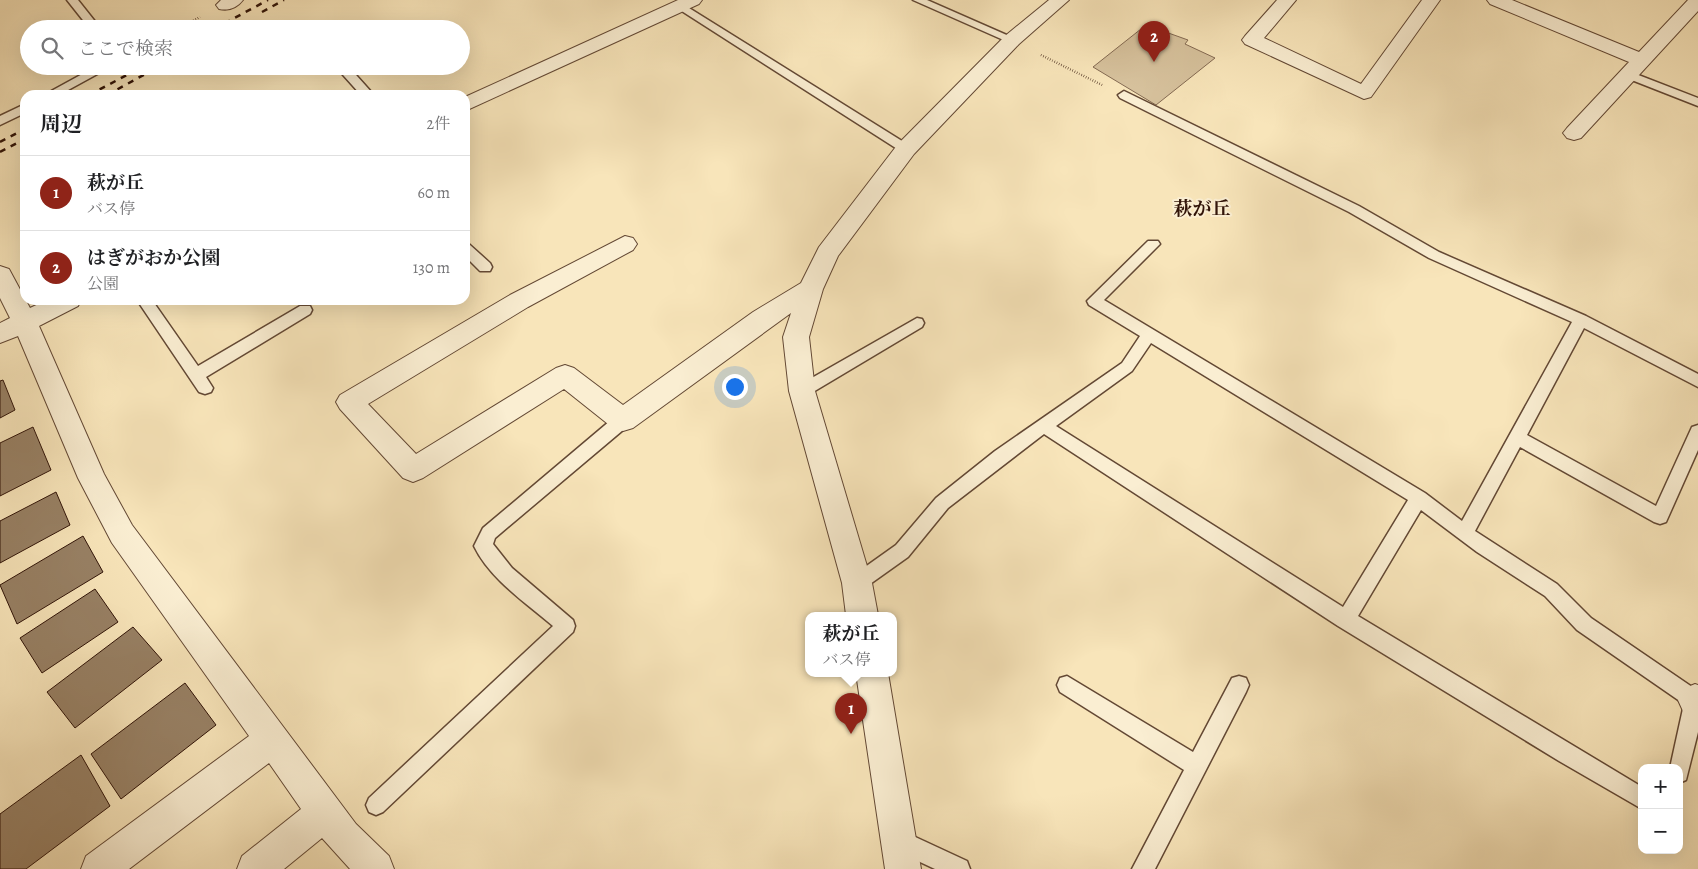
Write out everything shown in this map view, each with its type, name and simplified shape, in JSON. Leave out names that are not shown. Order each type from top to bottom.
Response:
[{"type":"street","points":[[862,612],[857,583],[802,391],[796,337],[811,288],[827,253],[906,149],[1060,0]]},
{"type":"street","points":[[1287,0],[1252,40],[1364,93],[1431,0]]},
{"type":"street","points":[[1496,0],[1642,60]]},
{"type":"street","points":[[470,103],[687,3]]},
{"type":"street","points":[[1574,133],[1696,5]]},
{"type":"street","points":[[625,244],[519,301],[349,402],[413,470],[565,375],[622,420],[762,319],[811,288]]},
{"type":"street","points":[[0,276],[12,328],[122,534],[343,837],[376,869]]},
{"type":"street","points":[[12,328],[59,305]]},
{"type":"street","points":[[873,677],[900,854]]},
{"type":"street","points":[[99,869],[273,739]]},
{"type":"street","points":[[255,869],[325,813]]},
{"type":"lane","points":[[72,0],[89,20]]},
{"type":"lane","points":[[918,0],[1017,43]]},
{"type":"lane","points":[[687,3],[906,149]]},
{"type":"lane","points":[[60,90],[89,75]]},
{"type":"lane","points":[[349,75],[363,90]]},
{"type":"lane","points":[[1628,75],[1698,102]]},
{"type":"lane","points":[[1124,95],[1354,209],[1434,255],[1581,320],[1698,381]]},
{"type":"lane","points":[[0,121],[20,111]]},
{"type":"lane","points":[[1153,244],[1094,301],[1419,498],[1465,533],[1551,590],[1584,624],[1697,701],[1681,764]]},
{"type":"lane","points":[[470,253],[485,268]]},
{"type":"lane","points":[[147,305],[205,388]]},
{"type":"lane","points":[[196,375],[305,310]]},
{"type":"lane","points":[[1465,533],[1581,320]]},
{"type":"lane","points":[[802,391],[917,323]]},
{"type":"lane","points":[[857,583],[902,551],[942,503],[1001,456],[1045,427],[1127,367],[1149,334]]},
{"type":"lane","points":[[376,805],[566,626],[506,574],[483,546],[489,533],[622,420]]},
{"type":"lane","points":[[1045,427],[1345,620],[1638,798]]},
{"type":"lane","points":[[1518,438],[1660,517],[1698,432]]},
{"type":"lane","points":[[1345,620],[1419,498]]},
{"type":"lane","points":[[1067,684],[1197,766]]},
{"type":"lane","points":[[1142,869],[1239,685]]},
{"type":"lane","points":[[900,854],[959,869]]},
{"type":"path","points":[[1017,43],[1124,95]]},
{"type":"shaded area","points":[[1146,25],[1188,40],[1185,44],[1215,58],[1156,105],[1093,67]]},
{"type":"building","points":[[3,380],[15,410],[0,418],[0,381]]},
{"type":"building","points":[[33,427],[51,470],[0,496],[0,443]]},
{"type":"building","points":[[56,492],[70,525],[0,563],[0,521]]},
{"type":"building","points":[[83,536],[103,572],[17,624],[0,585]]},
{"type":"building","points":[[95,589],[118,622],[42,673],[20,638]]},
{"type":"building","points":[[133,627],[162,660],[75,728],[47,692]]},
{"type":"building","points":[[185,683],[216,725],[121,799],[91,754]]},
{"type":"building","points":[[81,755],[110,806],[26,869],[0,869],[0,814]]},
{"type":"railway","points":[[231,20],[268,0]]},
{"type":"railway","points":[[262,12],[284,0]]},
{"type":"railway","points":[[98,90],[127,75]]},
{"type":"railway","points":[[116,90],[144,75]]},
{"type":"railway","points":[[0,142],[20,132]]},
{"type":"railway","points":[[0,152],[20,142]]},
{"type":"place","name":"はぎがおか公園","points":[[1154,62]]},
{"type":"place","name":"萩が丘","points":[[851,734]]},
{"type":"district","name":"萩が丘","points":[[1202,209]]}]
